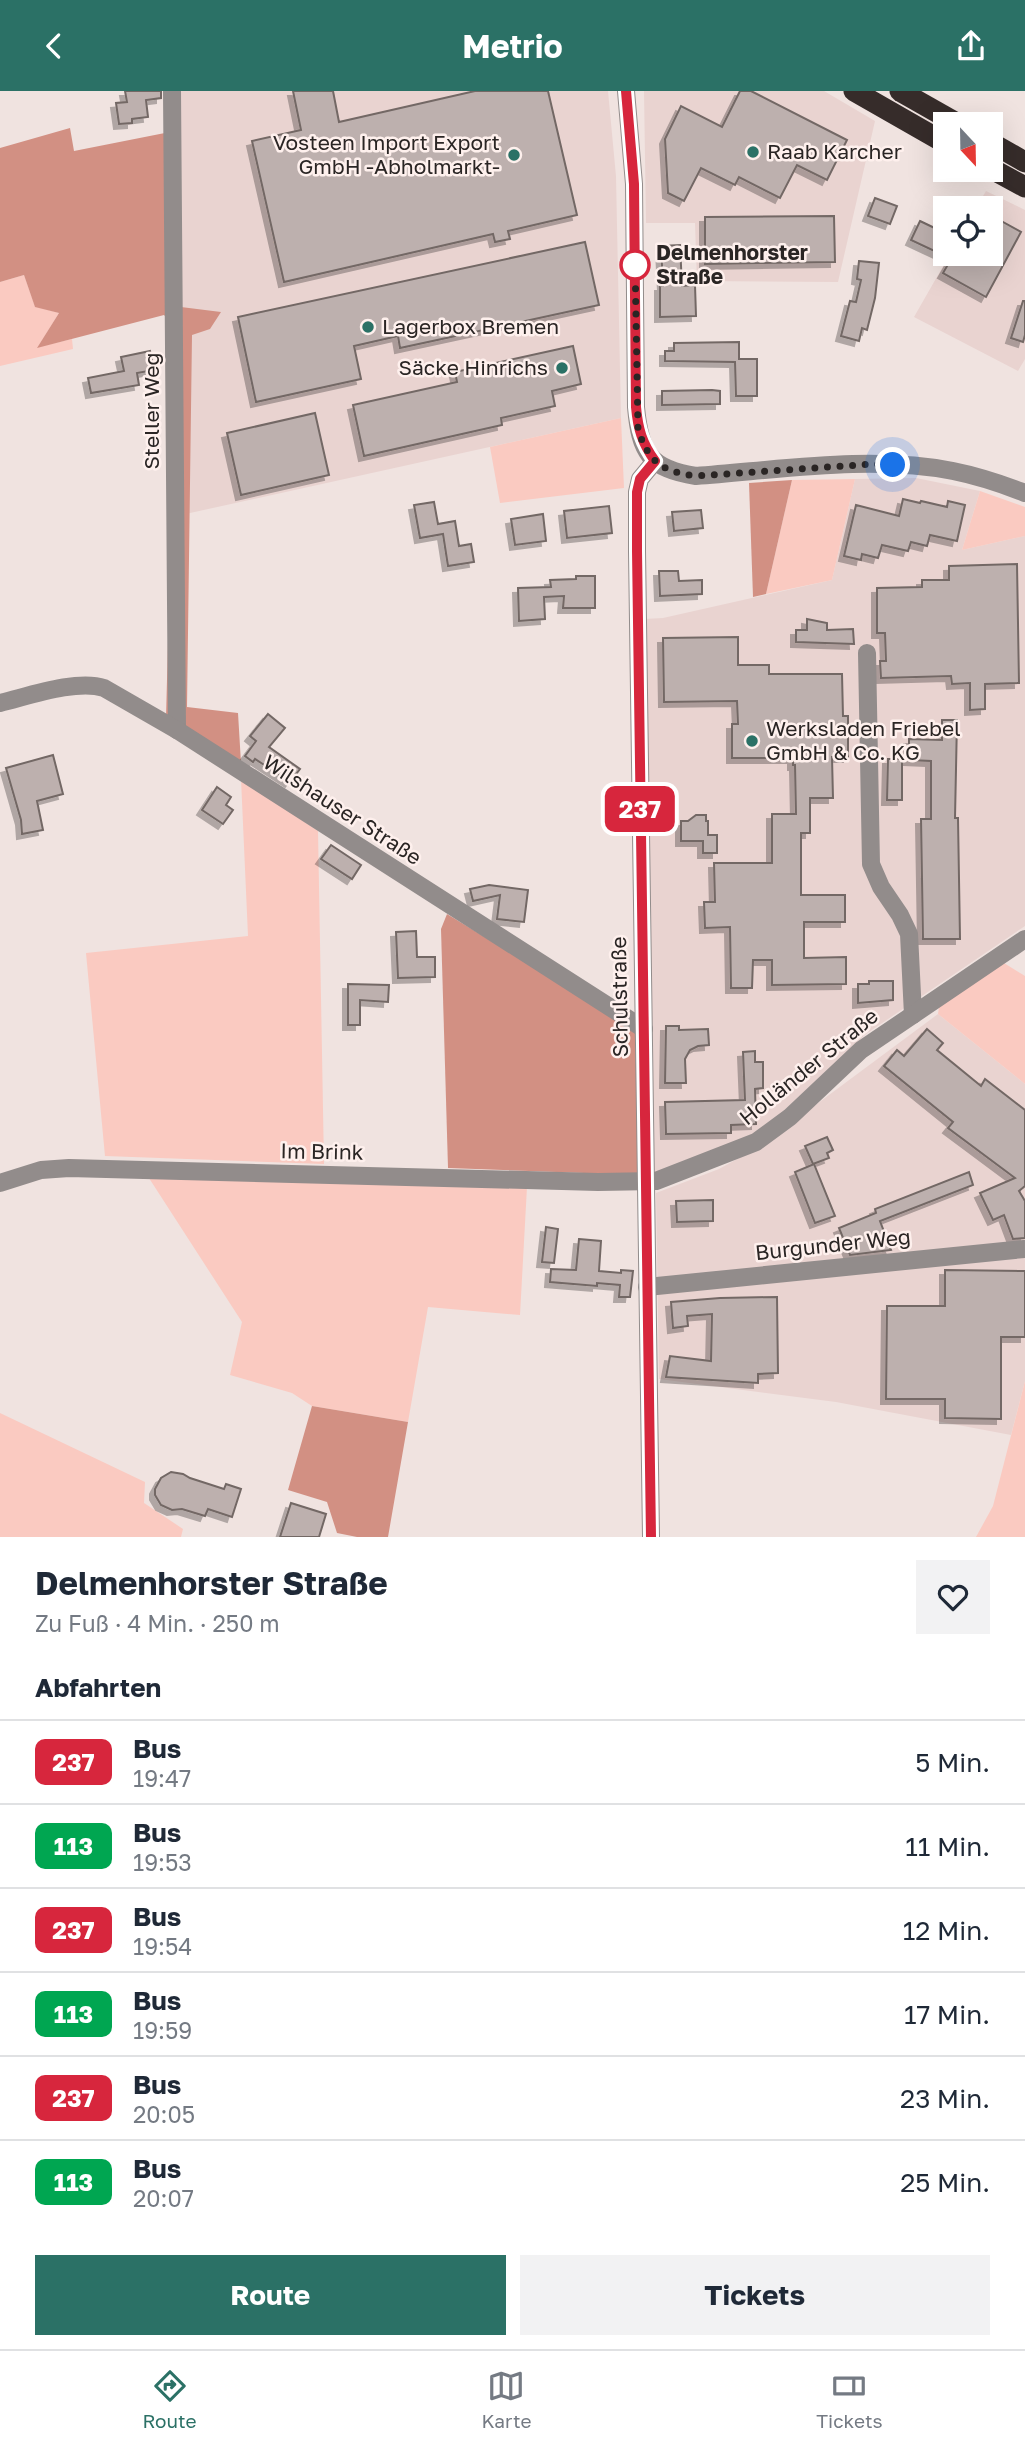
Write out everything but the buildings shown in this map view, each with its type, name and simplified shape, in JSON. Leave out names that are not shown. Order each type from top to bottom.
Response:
[{"type":"highway","points":[[854,91],[933,136]]},
{"type":"highway","points":[[900,91],[937,112]]},
{"type":"highway","points":[[1003,149],[1025,162]]},
{"type":"highway","points":[[1003,175],[1025,187]]},
{"type":"street","name":"Steller Weg","points":[[172,91],[177,730]]},
{"type":"street","points":[[626,91],[634,184],[636,407],[641,438],[655,461],[672,473],[696,476],[873,464],[914,465],[954,471],[997,482],[1025,493]]},
{"type":"street","name":"Schulstraße","points":[[651,1537],[637,492],[640,479],[655,461]]},
{"type":"street","points":[[867,653],[871,864],[909,935],[913,1015]]},
{"type":"street","name":"Wilshauser Straße","points":[[0,703],[78,687],[98,686],[177,730],[644,1029]]},
{"type":"street","name":"Holländer Straße","points":[[645,1181],[656,1181],[756,1142],[790,1117],[861,1050],[1025,939]]},
{"type":"street","name":"Im Brink","points":[[0,1183],[41,1170],[69,1168],[645,1181]]},
{"type":"street","name":"Burgunder Weg","points":[[647,1287],[1024,1249]]},
{"type":"shaded area","points":[[181,91],[608,91],[616,176],[621,418],[181,515]]},
{"type":"shaded area","points":[[644,91],[824,91],[875,121],[838,282],[697,281],[695,223],[646,223]]},
{"type":"shaded area","points":[[70,128],[74,151],[180,130],[181,307],[221,312],[210,329],[192,335],[187,707],[238,713],[241,763],[166,719],[176,328],[164,315],[37,348],[59,313],[35,307],[24,275],[0,282],[0,148]]},
{"type":"shaded area","points":[[986,191],[996,196],[983,196]]},
{"type":"shaded area","points":[[1003,199],[1025,210],[1025,359],[1018,371],[914,317],[943,266],[1003,266]]},
{"type":"shaded area","points":[[24,275],[35,306],[59,313],[38,347],[72,339],[73,349],[0,366],[0,282]]},
{"type":"shaded area","points":[[621,418],[624,488],[500,503],[490,447]]},
{"type":"shaded area","points":[[916,478],[980,491],[962,550],[1025,536],[1025,926],[866,1034],[757,1136],[651,1175],[644,619],[663,618],[832,580],[855,479]]},
{"type":"shaded area","points":[[855,479],[832,580],[766,594],[792,480]]},
{"type":"shaded area","points":[[792,480],[766,594],[753,597],[749,483]]},
{"type":"shaded area","points":[[980,491],[1025,507],[1025,536],[962,550]]},
{"type":"shaded area","points":[[241,779],[318,831],[324,1164],[105,1156],[86,953],[248,936]]},
{"type":"shaded area","points":[[447,914],[635,1029],[639,1175],[448,1168],[441,929]]},
{"type":"shaded area","points":[[1004,963],[1025,976],[1025,1084],[938,1014],[939,1007]]},
{"type":"shaded area","points":[[938,1014],[1025,1084],[1025,1381],[1011,1435],[836,1402],[659,1379],[656,1193],[719,1169],[759,1147]]},
{"type":"shaded area","points":[[147,1175],[527,1187],[520,1315],[428,1307],[408,1422],[312,1406],[292,1393],[230,1375],[242,1322]]},
{"type":"shaded area","points":[[1025,1381],[1025,1537],[976,1537],[993,1506]]},
{"type":"shaded area","points":[[312,1406],[408,1422],[388,1537],[357,1537],[337,1533],[327,1502],[288,1490]]},
{"type":"shaded area","points":[[0,1413],[145,1482],[144,1503],[183,1529],[181,1537],[0,1537]]},
{"type":"bus line","name":"237","points":[[626,91],[634,184],[636,407],[638,430],[644,446],[655,461],[640,479],[637,492],[651,1537]]},
{"type":"place","name":"Raab Karcher","points":[[753,152]]},
{"type":"place","name":"Vosteen Import Export GmbH -Abholmarkt-","points":[[514,155]]},
{"type":"place","name":"Delmenhorster Straße","points":[[635,265]]},
{"type":"place","name":"Lagerbox Bremen","points":[[368,327]]},
{"type":"place","name":"Säcke Hinrichs","points":[[562,368]]},
{"type":"place","name":"Werksladen Friebel GmbH & Co. KG","points":[[752,741]]},
{"type":"route","points":[[635,265],[635,258],[638,430],[644,446],[655,461],[672,473],[696,476],[873,464],[893,465]]}]
